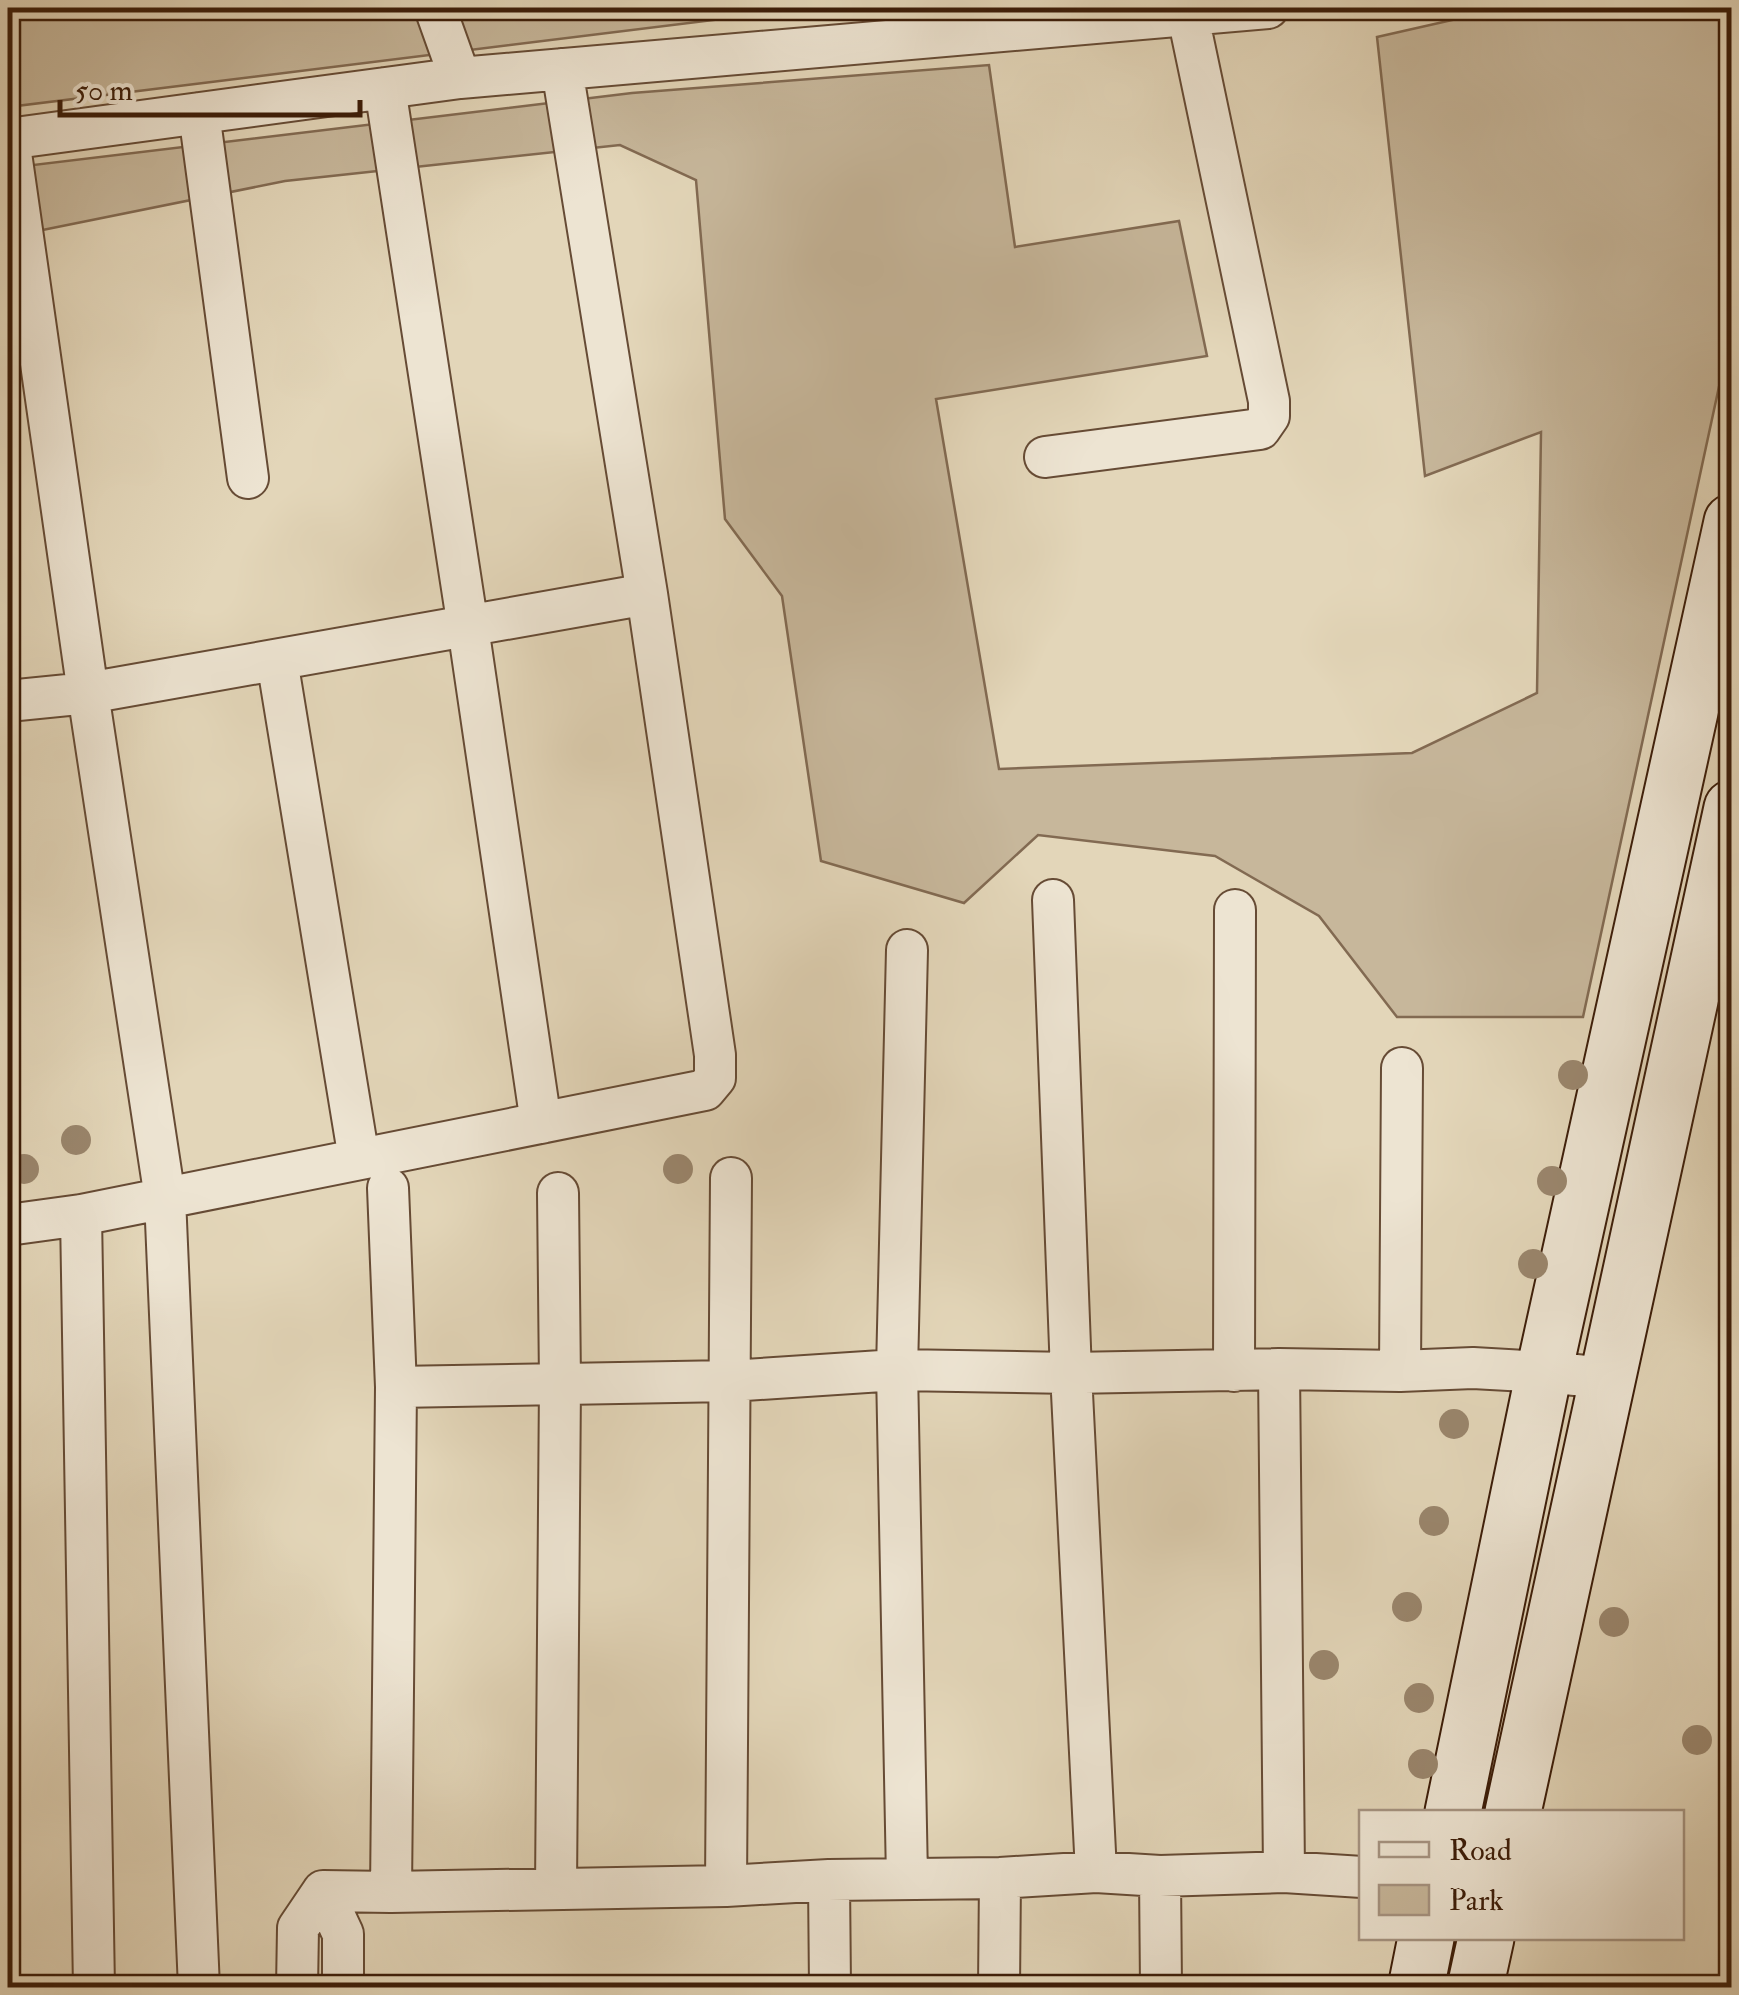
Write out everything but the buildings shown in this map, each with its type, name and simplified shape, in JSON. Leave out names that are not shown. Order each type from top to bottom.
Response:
[{"type":"street","points":[[435,8],[460,78]]},
{"type":"street","points":[[199,1988],[165,1198],[8,139],[460,78],[1020,19],[1188,16],[1247,9]]},
{"type":"street","points":[[1045,457],[1260,429],[1268,416],[1268,400],[1188,16]]},
{"type":"street","points":[[8,1225],[81,1215],[704,1090],[715,1078],[715,1055],[647,594],[562,69]]},
{"type":"street","points":[[385,88],[541,1123]]},
{"type":"street","points":[[199,113],[248,478]]},
{"type":"street","points":[[1453,1810],[1544,1372],[1732,522]]},
{"type":"street","points":[[8,701],[88,693],[647,594]]},
{"type":"street","points":[[277,660],[359,1160]]},
{"type":"street","points":[[1513,1810],[1732,808]]},
{"type":"street","points":[[1054,900],[1071,1373],[1096,1872]]},
{"type":"street","points":[[1234,1371],[1235,910]]},
{"type":"street","points":[[906,1878],[896,1370],[907,950]]},
{"type":"street","points":[[1400,1371],[1402,1068]]},
{"type":"street","points":[[726,1886],[731,1178]]},
{"type":"street","points":[[388,1188],[396,1387],[391,1892]]},
{"type":"street","points":[[556,1889],[558,1194]]},
{"type":"street","points":[[81,1215],[94,1988]]},
{"type":"street","points":[[396,1387],[730,1381],[896,1370],[1071,1373],[1473,1368],[1608,1378]]},
{"type":"street","points":[[1278,1369],[1284,1872]]},
{"type":"street","points":[[323,1891],[726,1886],[1096,1872],[1160,1876],[1284,1872],[1359,1877]]},
{"type":"street","points":[[1160,1876],[1161,1988]]},
{"type":"street","points":[[999,1988],[1000,1878]]},
{"type":"street","points":[[829,1880],[830,1988]]},
{"type":"street","points":[[297,1988],[298,1928],[323,1891]]},
{"type":"street","points":[[323,1891],[342,1934],[343,1988]]},
{"type":"street","points":[[1416,1988],[1426,1940]]},
{"type":"street","points":[[1475,1988],[1486,1940]]},
{"type":"green space","points":[[8,8],[811,8],[8,107]]},
{"type":"green space","points":[[1505,8],[1731,8],[1731,331],[1583,1017],[1397,1017],[1319,916],[1215,856],[1038,835],[964,903],[821,861],[782,596],[725,519],[696,180],[620,145],[285,181],[8,237],[8,168],[632,93],[989,65],[1015,247],[1179,221],[1207,356],[936,399],[999,769],[1412,753],[1537,693],[1541,432],[1425,476],[1377,37]]}]
